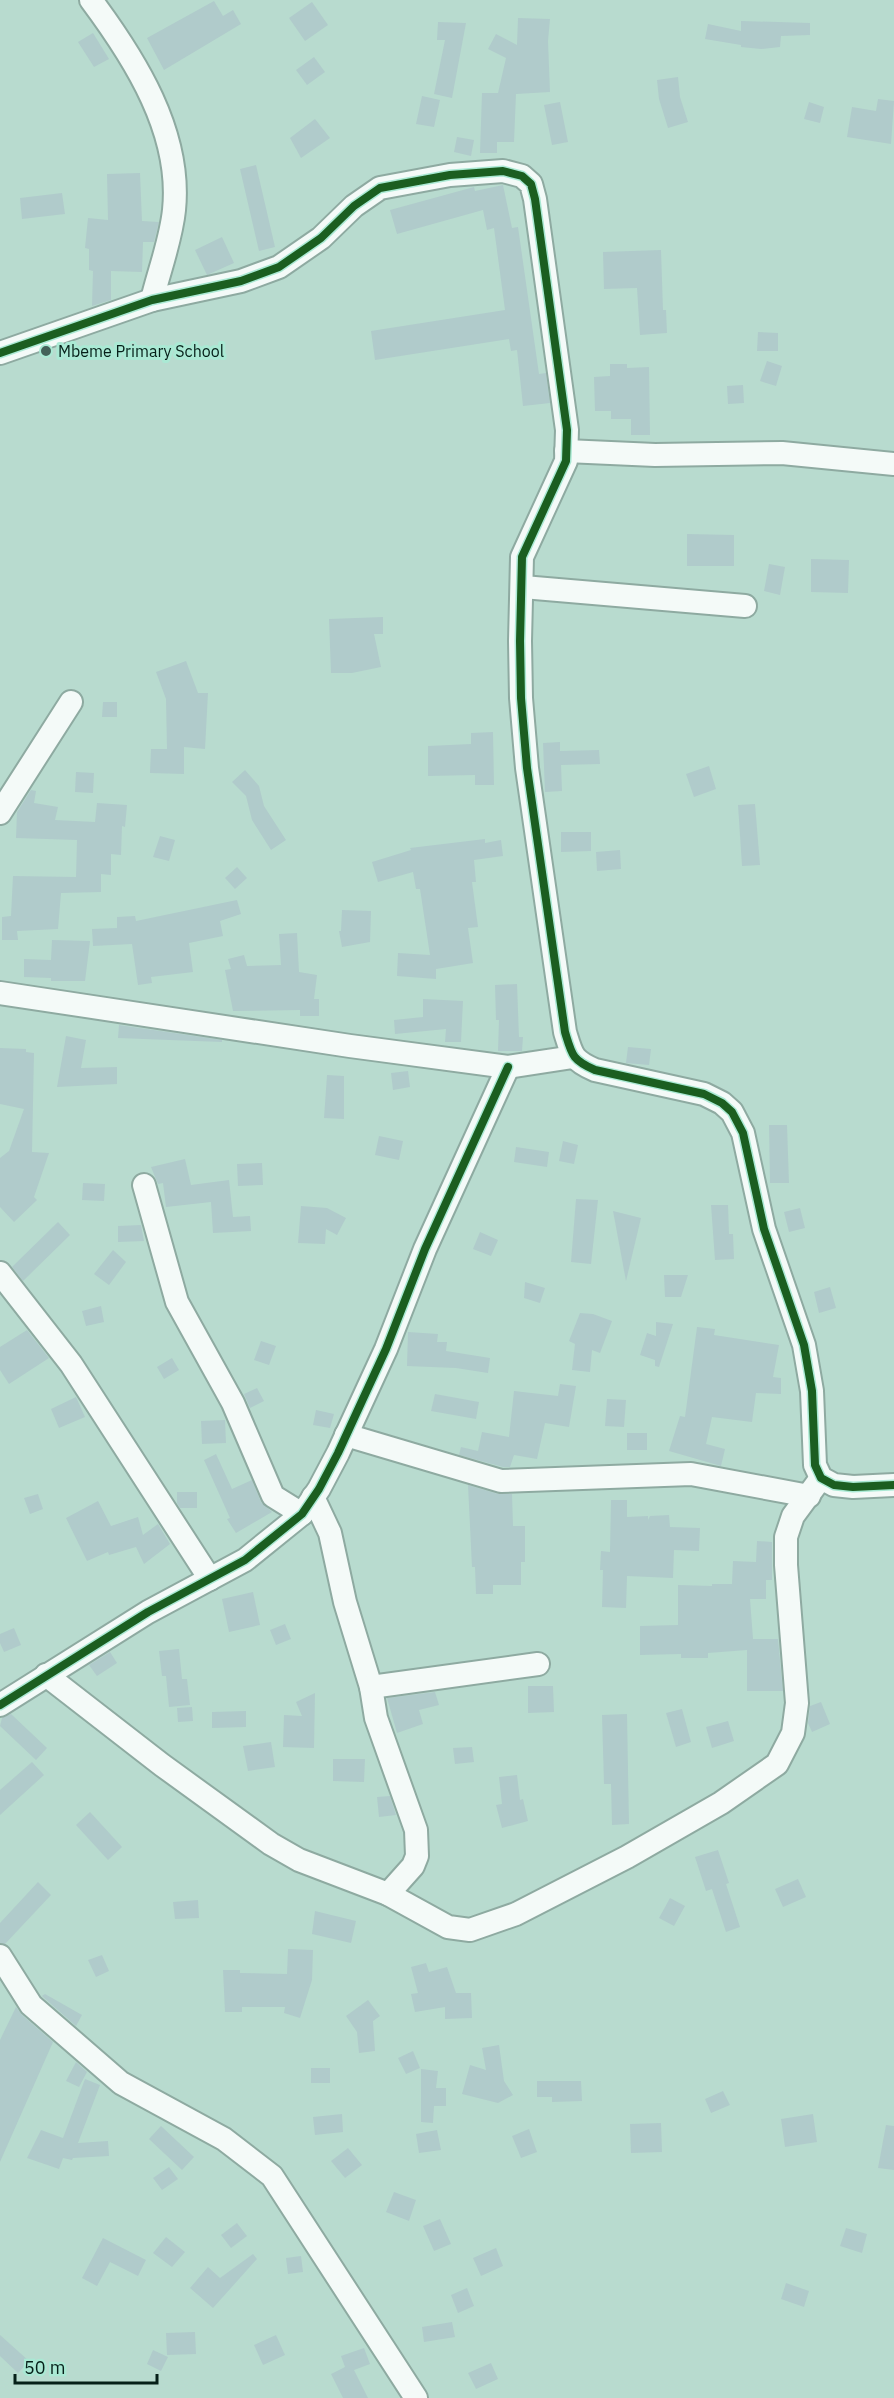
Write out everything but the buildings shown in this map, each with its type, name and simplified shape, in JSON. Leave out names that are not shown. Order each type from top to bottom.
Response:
[{"type":"street","points":[[91,0],[125,50],[151,97],[173,160],[176,186],[174,213],[152,300]]},
{"type":"street","points":[[0,353],[152,300],[218,287],[279,267],[321,238],[354,206],[380,188],[450,175],[503,171],[522,176],[531,184],[567,430],[566,461],[522,557],[521,698],[527,768],[565,1032],[573,1057],[580,1064],[595,1070],[704,1094],[722,1102],[732,1112],[743,1133],[764,1229],[804,1345],[812,1391],[815,1465],[815,1487],[793,1516],[786,1537],[786,1565],[797,1702],[793,1733],[777,1764],[721,1803],[627,1857],[516,1914],[470,1930],[448,1927],[388,1894],[299,1860],[271,1844],[162,1765],[46,1675]]},
{"type":"street","points":[[566,451],[655,455],[727,452],[782,453],[894,464]]},
{"type":"street","points":[[523,587],[745,606]]},
{"type":"street","points":[[0,813],[71,702]]},
{"type":"street","points":[[0,993],[350,1046],[508,1067],[573,1057]]},
{"type":"street","points":[[0,1705],[148,1612],[245,1560],[308,1505],[346,1435],[386,1349],[425,1249],[508,1067]]},
{"type":"street","points":[[144,1185],[177,1302],[233,1403],[273,1496],[308,1505],[330,1533],[345,1602],[371,1687],[376,1718],[416,1830],[417,1856],[413,1866],[388,1894]]},
{"type":"street","points":[[0,1274],[71,1364],[210,1579]]},
{"type":"street","points":[[346,1435],[501,1481],[691,1474],[815,1487],[894,1485]]},
{"type":"street","points":[[371,1687],[538,1664]]},
{"type":"street","points":[[0,1956],[31,2005],[121,2083],[224,2139],[272,2176],[416,2398]]},
{"type":"cycle path","points":[[0,353],[152,300],[241,281],[279,267],[321,238],[354,206],[380,188],[450,175],[503,171],[522,176],[531,184],[567,430],[566,461],[522,557],[521,698],[527,768],[565,1032],[569,1046],[577,1060],[595,1070],[704,1094],[722,1103],[732,1112],[743,1133],[764,1229],[804,1345],[812,1391],[815,1465],[821,1478],[834,1485],[853,1487],[894,1485]]},
{"type":"cycle path","points":[[0,1705],[148,1612],[245,1560],[302,1514],[319,1489],[338,1453],[386,1349],[425,1249],[508,1067]]},
{"type":"place","name":"Mbeme Primary School","points":[[46,351]]}]
